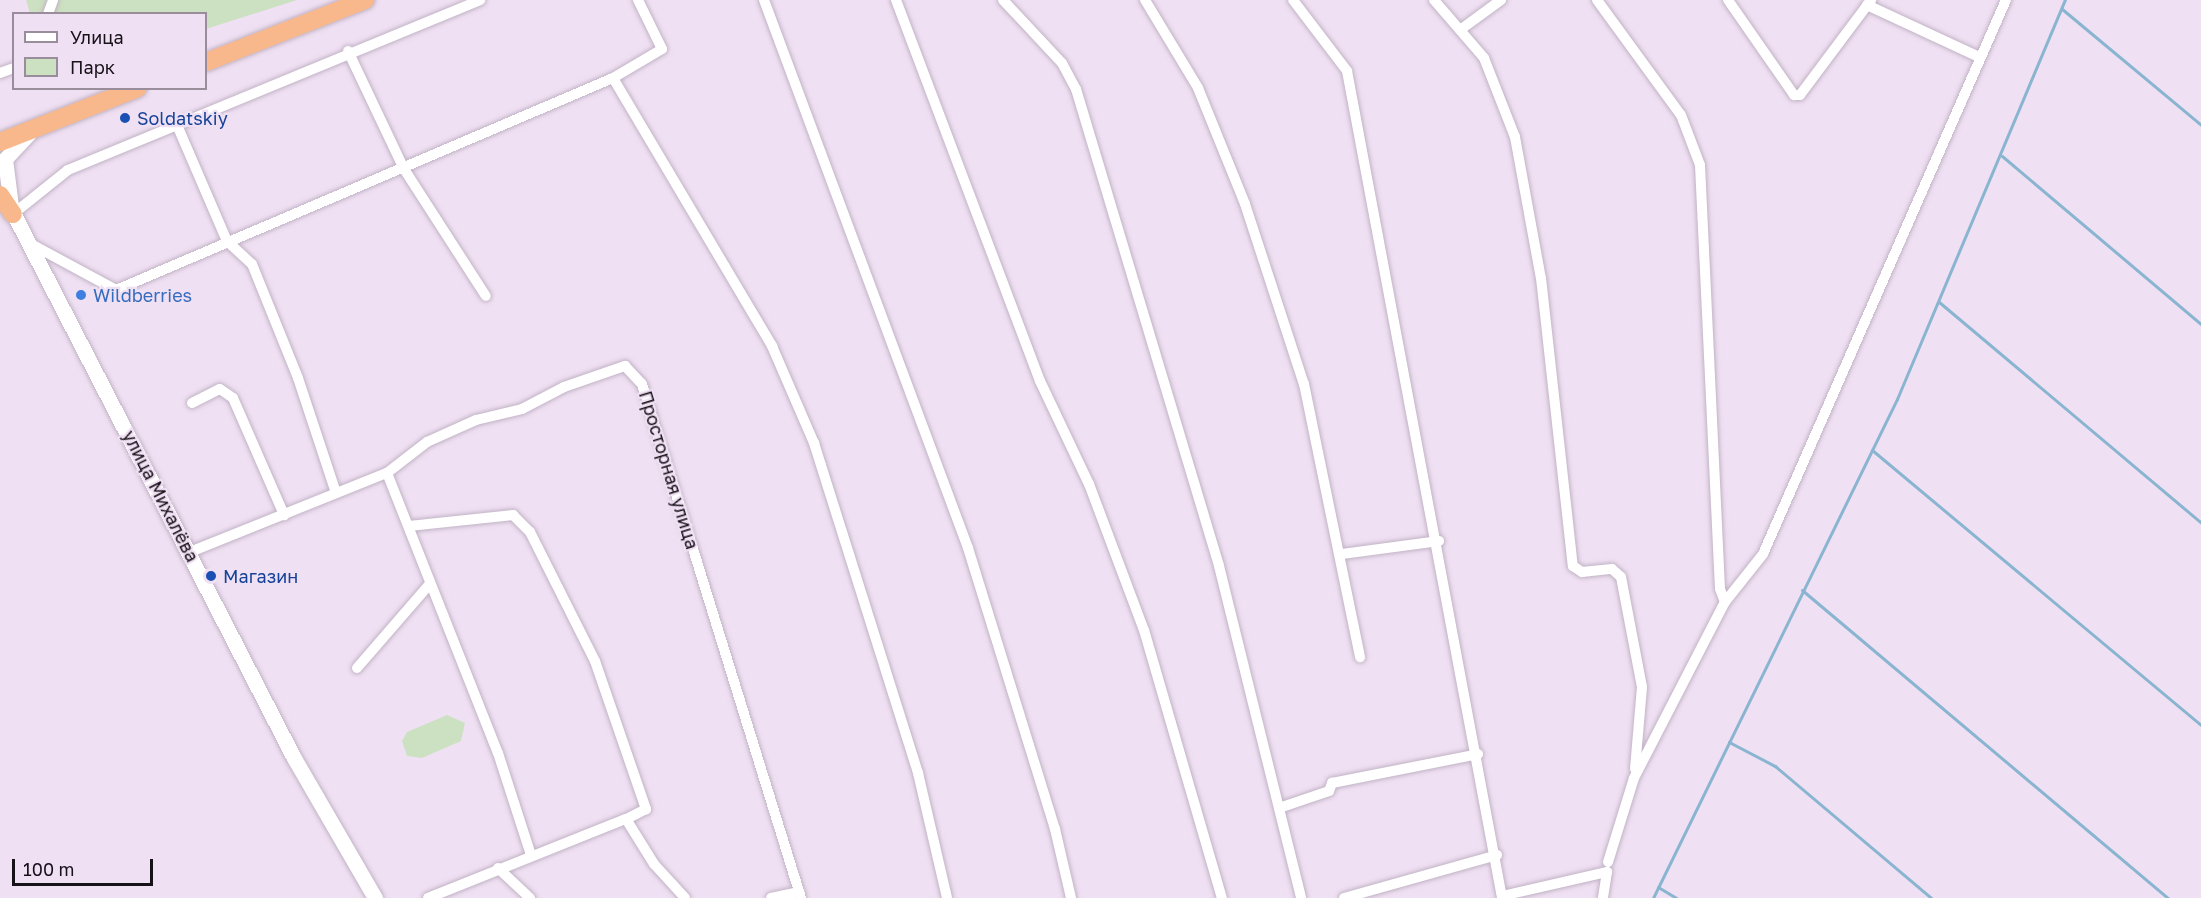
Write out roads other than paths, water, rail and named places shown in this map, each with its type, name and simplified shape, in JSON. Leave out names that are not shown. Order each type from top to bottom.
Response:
[{"type":"highway","points":[[207,62],[365,0]]},
{"type":"highway","points":[[0,142],[133,90]]},
{"type":"highway","points":[[0,195],[13,214]]},
{"type":"street","points":[[35,128],[5,159],[4,186],[13,214],[68,170],[348,51],[480,0]]},
{"type":"street","points":[[31,244],[116,290],[613,78],[662,49],[638,0]]},
{"type":"street","points":[[764,0],[968,548],[1055,829],[1071,898]]},
{"type":"street","points":[[896,0],[1040,381],[1089,484],[1144,630],[1222,898]]},
{"type":"street","points":[[1003,0],[1062,63],[1076,89],[1219,566],[1301,898]]},
{"type":"street","points":[[1146,0],[1198,88],[1245,204],[1304,384],[1342,554],[1360,657]]},
{"type":"street","points":[[1293,0],[1347,71],[1439,541],[1497,855],[1502,897],[1607,872],[1603,898]]},
{"type":"street","points":[[1434,0],[1484,58],[1515,137],[1541,278],[1573,566],[1582,572],[1612,569],[1621,577],[1642,687],[1634,778]]},
{"type":"street","points":[[1460,30],[1501,0]]},
{"type":"street","points":[[1597,0],[1682,115],[1700,165],[1720,589],[1725,602]]},
{"type":"street","points":[[1728,0],[1794,95],[1800,95],[1869,2],[1978,57]]},
{"type":"street","points":[[1608,862],[1634,778],[1725,602],[1763,554],[1978,57],[2006,0]]},
{"type":"street","points":[[348,51],[404,169],[486,296]]},
{"type":"street","points":[[613,78],[772,346],[814,443],[918,773],[946,898]]},
{"type":"street","points":[[177,125],[227,241],[252,264],[298,378],[336,493]]},
{"type":"street","name":"улица Михалёва","points":[[0,187],[190,552],[294,758],[375,898]]},
{"type":"street","name":"Просторная улица","points":[[190,552],[387,474],[427,442],[476,420],[522,409],[564,387],[625,366],[642,384],[800,895]]},
{"type":"street","points":[[192,403],[220,389],[233,398],[284,515]]},
{"type":"street","points":[[387,474],[409,526],[429,585],[498,753],[531,855]]},
{"type":"street","points":[[409,526],[513,515],[530,532],[596,661],[646,809],[428,898]]},
{"type":"street","points":[[1342,554],[1439,541]]},
{"type":"street","points":[[357,668],[429,585]]},
{"type":"street","points":[[1279,808],[1329,791],[1332,783],[1478,754]]},
{"type":"street","points":[[626,819],[684,898]]},
{"type":"street","points":[[1344,898],[1497,855]]},
{"type":"street","points":[[498,868],[530,898]]},
{"type":"street","points":[[771,898],[800,895]]},
{"type":"waterway","points":[[1653,898],[1897,399],[2065,0]]},
{"type":"waterway","points":[[2062,9],[2201,125]]},
{"type":"waterway","points":[[2002,156],[2201,324]]},
{"type":"waterway","points":[[1939,302],[2201,523]]},
{"type":"waterway","points":[[1872,450],[2201,725]]},
{"type":"waterway","points":[[1802,590],[2168,898]]},
{"type":"waterway","points":[[1729,742],[1775,766],[1931,898]]},
{"type":"waterway","points":[[1658,887],[1676,898]]},
{"type":"place","name":"Soldatskiy","points":[[125,118]]},
{"type":"place","name":"Wildberries","points":[[81,295]]},
{"type":"place","name":"Магазин","points":[[211,576]]}]
